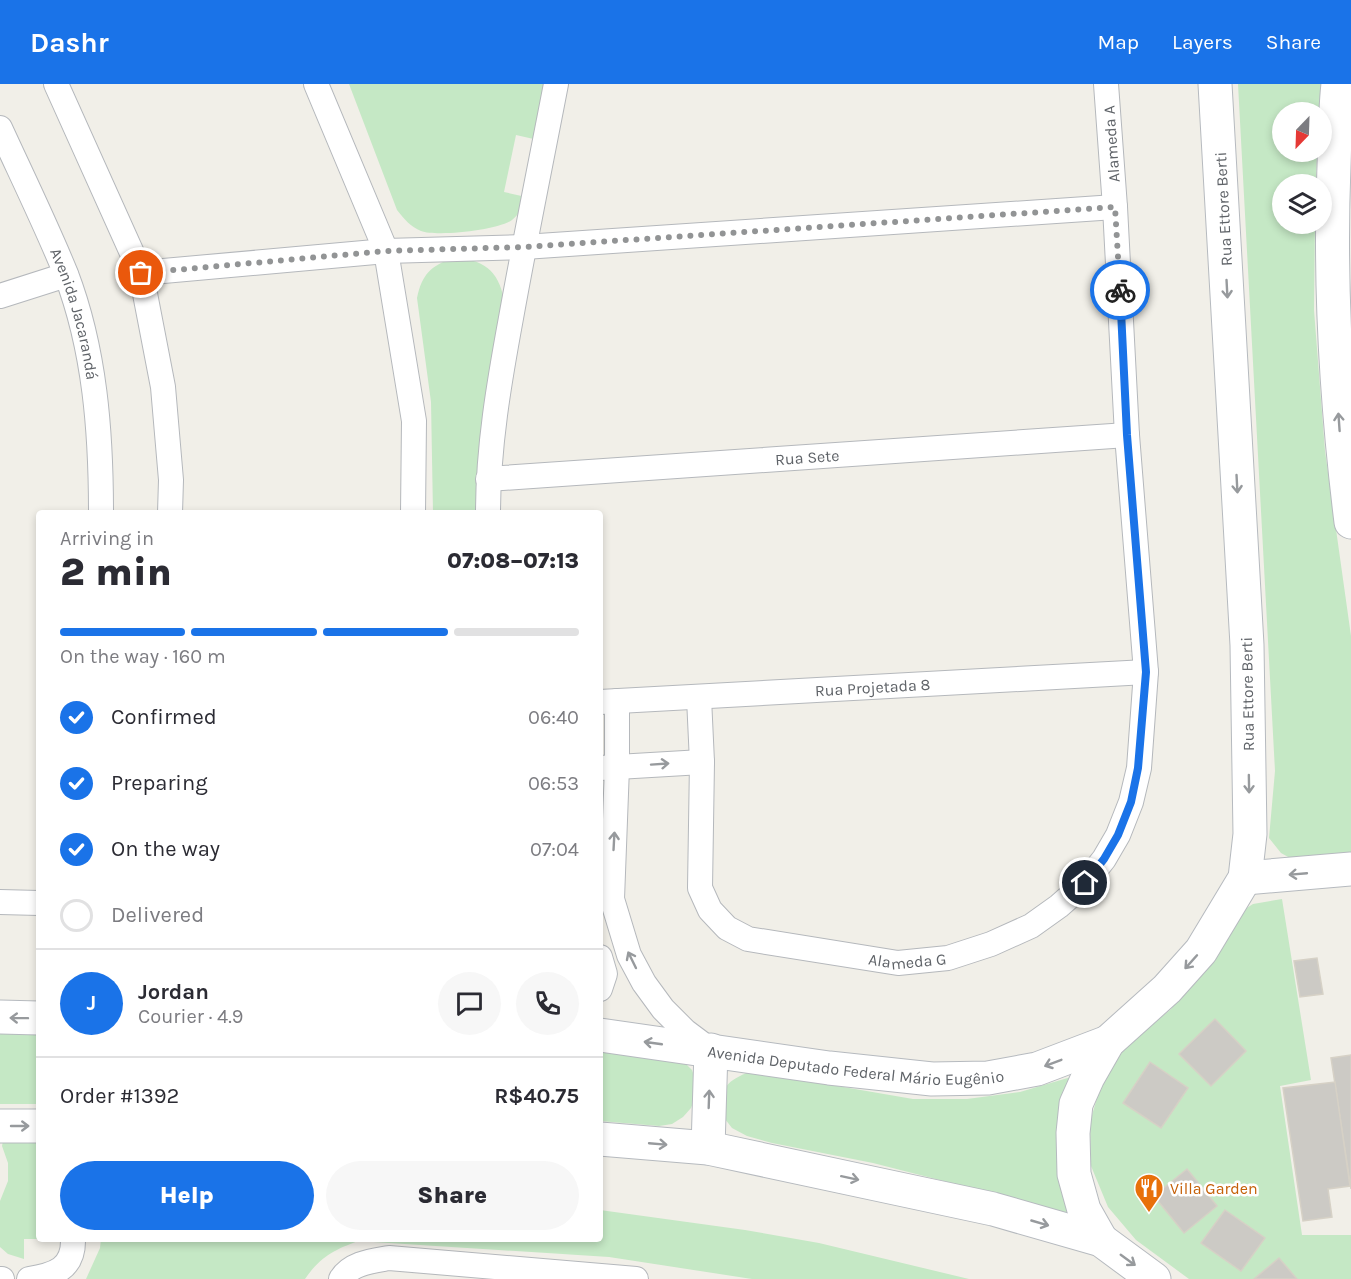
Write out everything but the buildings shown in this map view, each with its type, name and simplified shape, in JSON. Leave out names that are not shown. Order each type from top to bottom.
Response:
[{"type":"street","points":[[56,84],[141,273],[163,387],[171,480],[170,510]]},
{"type":"street","points":[[316,84],[386,251],[414,421],[413,510]]},
{"type":"street","points":[[488,510],[488,479],[494,413],[556,84]]},
{"type":"street","name":"Alameda A","points":[[1107,84],[1127,435],[1146,672]]},
{"type":"street","name":"Rua Ettore Berti","points":[[1101,1240],[1084,1210],[1074,1174],[1073,1133],[1076,1104],[1108,1042],[1167,989],[1201,951],[1245,878],[1250,834],[1246,645],[1215,84]]},
{"type":"street","points":[[1338,84],[1332,218],[1334,346],[1340,434],[1351,522]]},
{"type":"street","name":"Avenida Jacarandá","points":[[0,128],[66,275],[85,339],[97,405],[101,510]]},
{"type":"street","points":[[141,273],[386,251],[524,247],[1115,207]]},
{"type":"street","points":[[0,296],[66,275]]},
{"type":"street","name":"Rua Sete","points":[[488,479],[1127,435]]},
{"type":"street","name":"Rua Projetada 8","points":[[608,702],[1146,672]]},
{"type":"street","name":"Alameda G","points":[[699,698],[702,762],[700,888],[710,910],[727,928],[748,939],[898,963],[948,958],[991,944],[1031,926],[1085,883],[1104,859],[1118,835],[1131,802],[1138,768],[1146,672]]},
{"type":"street","points":[[608,702],[606,898],[629,955],[644,983],[663,1009],[685,1031],[711,1050],[708,1148]]},
{"type":"street","points":[[609,768],[702,762]]},
{"type":"street","points":[[1245,878],[1351,869]]},
{"type":"street","points":[[0,902],[36,903]]},
{"type":"street","points":[[0,1017],[36,1018]]},
{"type":"street","name":"Avenida Deputado Federal Mário Eugênio","points":[[603,1035],[829,1068],[932,1079],[988,1078],[1037,1069],[1108,1042]]},
{"type":"street","points":[[0,1126],[36,1126]]},
{"type":"street","points":[[603,1139],[708,1148],[993,1209],[1101,1240],[1155,1279]]},
{"type":"street","points":[[43,1278],[64,1267],[71,1257],[74,1242]]},
{"type":"street","points":[[341,1279],[345,1273],[365,1262],[389,1258],[623,1278]]},
{"type":"green space","points":[[349,84],[550,84],[538,140],[516,135],[504,192],[526,197],[517,215],[505,224],[468,232],[429,233],[411,225],[397,210]]},
{"type":"green space","points":[[1238,84],[1324,84],[1322,102],[1272,102],[1272,162],[1317,162],[1316,174],[1272,174],[1272,234],[1315,234],[1314,310],[1325,451],[1351,636],[1351,854],[1299,863],[1281,853],[1269,838],[1275,771]]},
{"type":"green space","points":[[453,258],[481,264],[488,268],[498,280],[504,299],[481,510],[433,510],[431,402],[417,298],[425,277],[439,264]]},
{"type":"green space","points":[[1282,899],[1311,1080],[1280,1086],[1302,1235],[1351,1235],[1351,1279],[1189,1279],[1136,1240],[1108,1207],[1091,1166],[1090,1122],[1102,1081],[1127,1045],[1170,1010],[1206,969],[1245,909],[1253,904]]},
{"type":"green space","points":[[0,1032],[36,1033],[36,1104],[0,1104]]},
{"type":"green space","points":[[603,1048],[678,1056],[692,1070],[696,1082],[696,1095],[691,1108],[672,1124],[659,1126],[603,1121]]},
{"type":"green space","points":[[751,1071],[913,1099],[967,1099],[1020,1092],[1071,1077],[1073,1214],[873,1163],[747,1136],[732,1128],[721,1114],[722,1097],[730,1082]]},
{"type":"green space","points":[[36,1137],[36,1239],[24,1239],[24,1259],[8,1254],[0,1247],[0,1201],[8,1181],[8,1163],[2,1146],[3,1141]]},
{"type":"green space","points":[[603,1210],[745,1230],[819,1243],[969,1279],[752,1279],[609,1257],[374,1242],[603,1242]]},
{"type":"green space","points":[[101,1242],[356,1242],[328,1255],[305,1279],[86,1279]]},
{"type":"way so far","points":[[141,273],[386,251],[524,247],[1115,207],[1120,290]]},
{"type":"place","name":"Villa Garden","points":[[1149,1214]]},
{"type":"route","points":[[1085,883],[1104,859],[1118,835],[1131,802],[1138,768],[1146,672],[1127,435],[1120,290]]}]
